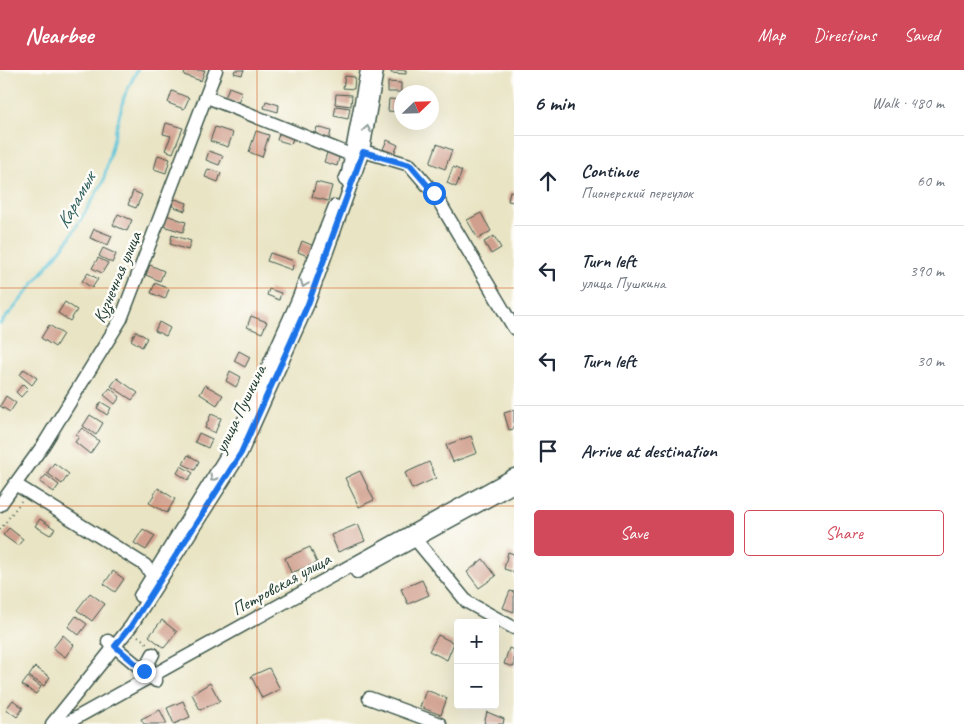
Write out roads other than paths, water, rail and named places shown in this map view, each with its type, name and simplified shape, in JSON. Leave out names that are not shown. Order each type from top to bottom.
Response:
[{"type":"street","name":"Кузнечная улица","points":[[0,505],[44,444],[121,319],[216,70]]},
{"type":"street","name":"улица Пушкина","points":[[357,153],[367,70]]},
{"type":"street","name":"улица Пушкина","points":[[52,724],[112,644],[122,624],[155,580],[241,453],[308,304],[357,153],[377,70]]},
{"type":"street","points":[[207,97],[357,153],[410,165],[434,193],[514,328]]},
{"type":"street","name":"Петровская улица","points":[[65,724],[514,476]]},
{"type":"street","points":[[15,484],[145,565],[155,580]]},
{"type":"street","points":[[79,724],[151,676],[416,540],[514,486]]},
{"type":"street","points":[[416,540],[467,602],[514,628]]},
{"type":"street","points":[[112,644],[151,676]]},
{"type":"street","name":"улица Пушкина","points":[[42,724],[112,644]]},
{"type":"street","points":[[151,676],[153,654]]},
{"type":"street","points":[[369,698],[440,724]]},
{"type":"waterway","name":"Карамык","points":[[0,324],[69,239],[103,182],[124,97],[137,70]]}]
